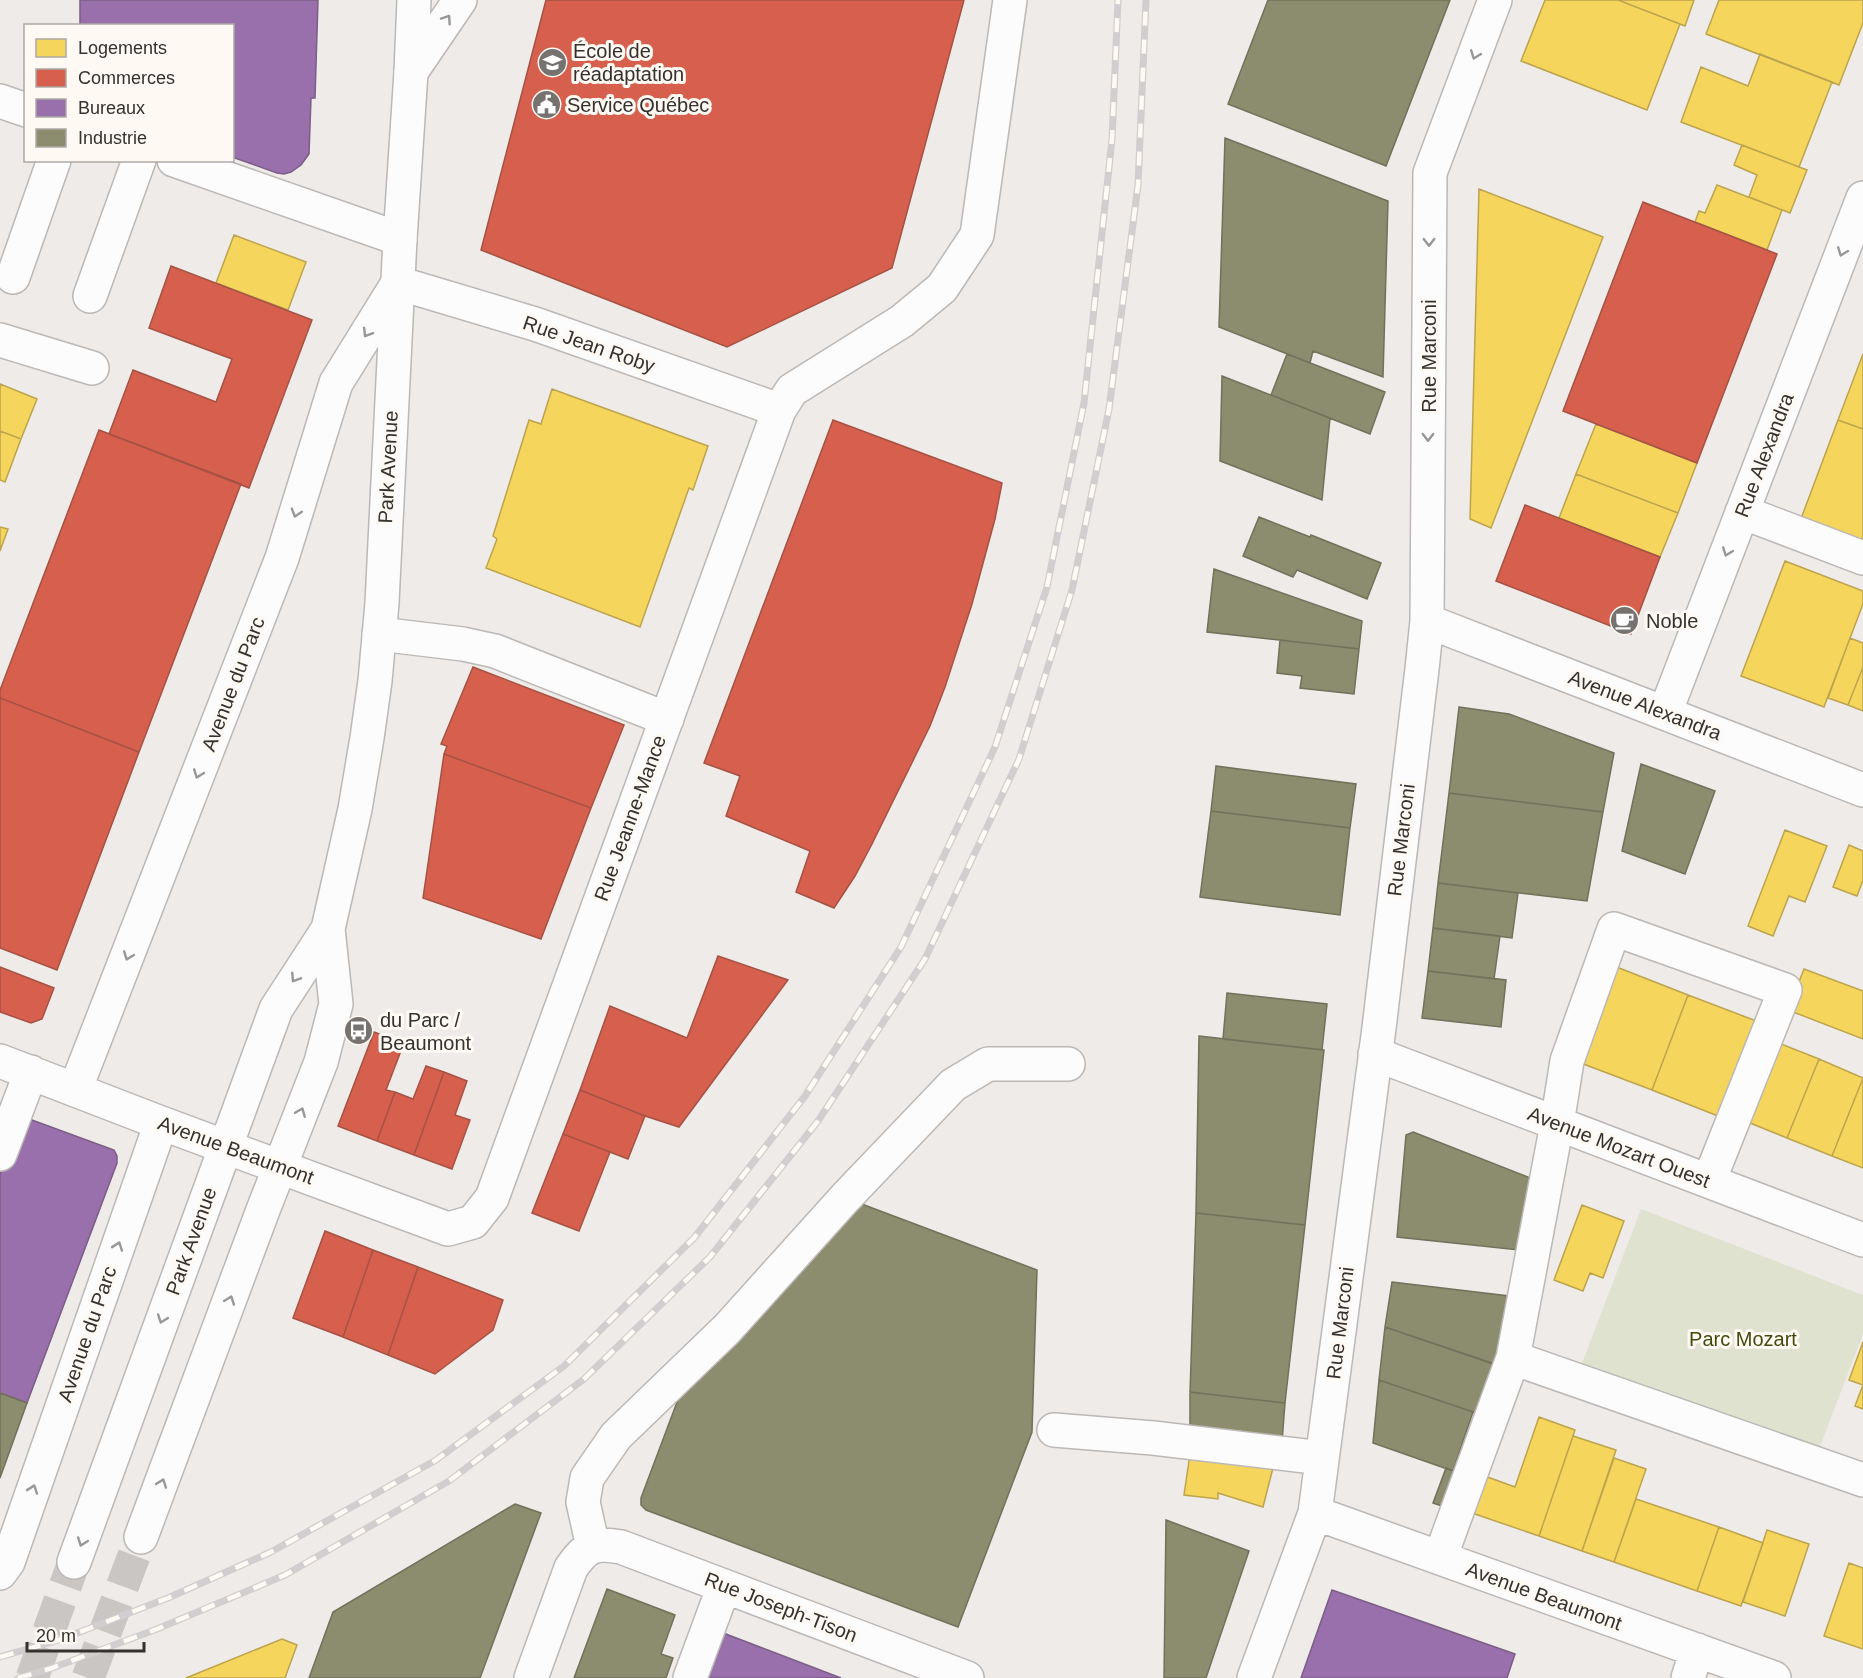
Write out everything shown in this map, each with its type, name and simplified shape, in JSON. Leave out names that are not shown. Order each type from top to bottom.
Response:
[{"type":"street","name":"Park Avenue","points":[[141,1538],[321,1062],[336,1004],[328,930],[355,809],[374,693],[379,634],[414,0]]},
{"type":"street","points":[[411,72],[460,0]]},
{"type":"street","name":"Rue Jeanne-Mance","points":[[473,1222],[492,1198],[779,410],[792,390],[902,321],[942,288],[977,235],[1010,0]]},
{"type":"street","name":"Rue Marconi","points":[[1254,1678],[1315,1513],[1375,1054],[1427,621],[1430,173],[1495,0]]},
{"type":"street","points":[[0,101],[24,109]]},
{"type":"street","points":[[13,277],[53,162]]},
{"type":"street","points":[[90,296],[138,162]]},
{"type":"street","points":[[180,162],[400,239]]},
{"type":"street","name":"Rue Alexandra","points":[[1665,713],[1863,198]]},
{"type":"street","name":"Rue Jean Roby","points":[[398,283],[535,324],[779,410]]},
{"type":"street","name":"Avenue du Parc","points":[[75,1090],[282,558],[336,384],[398,283]]},
{"type":"street","points":[[0,340],[92,368]]},
{"type":"street","points":[[1742,512],[1863,558]]},
{"type":"street","name":"Avenue Alexandra","points":[[1427,621],[1863,790]]},
{"type":"street","points":[[379,634],[463,644],[495,651],[667,719]]},
{"type":"street","points":[[1440,1558],[1513,1358],[1567,1061],[1614,929],[1785,990],[1709,1181]]},
{"type":"street","name":"Park Avenue","points":[[74,1562],[276,1009],[328,930]]},
{"type":"street","name":"Avenue Mozart Ouest","points":[[1375,1054],[1863,1240]]},
{"type":"street","name":"Avenue Beaumont","points":[[0,1061],[448,1229],[473,1222]]},
{"type":"street","points":[[531,1678],[572,1568],[580,1554],[593,1547],[583,1502],[587,1478],[616,1436],[728,1329],[846,1198],[953,1085],[988,1064],[1068,1064]]},
{"type":"street","points":[[0,1154],[31,1072]]},
{"type":"street","name":"Avenue du Parc","points":[[7,1559],[161,1123]]},
{"type":"street","points":[[1513,1358],[1863,1480]]},
{"type":"street","points":[[1054,1430],[1153,1438],[1322,1458]]},
{"type":"street","name":"Avenue Beaumont","points":[[1315,1513],[1440,1558],[1693,1664],[1774,1678]]},
{"type":"street","name":"Rue Joseph-Tison","points":[[593,1547],[607,1545],[621,1547],[966,1678]]},
{"type":"street","points":[[690,1678],[724,1586]]},
{"type":"green space","name":"Parc Mozart","points":[[1641,1209],[1863,1295],[1863,1334],[1816,1457],[1581,1366]]},
{"type":"building: Logements","points":[[1545,0],[1618,0],[1680,24],[1647,110],[1521,61]]},
{"type":"building: Logements","points":[[1618,0],[1694,0],[1685,26]]},
{"type":"building: Logements","points":[[1719,0],[1863,0],[1863,23],[1839,85],[1706,34]]},
{"type":"building: Logements","points":[[1760,54],[1832,82],[1799,167],[1681,122],[1701,67],[1748,86]]},
{"type":"building: Logements","points":[[1742,145],[1807,170],[1790,213],[1749,197],[1757,175],[1734,165]]},
{"type":"building: Logements","points":[[1717,185],[1782,210],[1767,250],[1695,222],[1699,211],[1705,213]]},
{"type":"building: Logements","points":[[1479,189],[1603,237],[1491,528],[1470,519]]},
{"type":"building: Logements","points":[[234,235],[306,262],[288,310],[216,283]]},
{"type":"building: Logements","points":[[1863,354],[1863,429],[1838,420]]},
{"type":"building: Logements","points":[[0,384],[37,399],[21,439],[0,431]]},
{"type":"building: Logements","points":[[552,389],[708,446],[693,490],[689,488],[640,627],[486,568],[497,539],[493,536],[529,420],[541,424]]},
{"type":"building: Logements","points":[[1838,420],[1863,429],[1863,548],[1799,524]]},
{"type":"building: Logements","points":[[1596,424],[1697,463],[1678,513],[1576,474]]},
{"type":"building: Logements","points":[[0,431],[21,439],[5,482],[0,480]]},
{"type":"building: Logements","points":[[1576,474],[1678,513],[1660,557],[1559,518]]},
{"type":"building: Logements","points":[[0,527],[8,529],[0,551]]},
{"type":"building: Logements","points":[[1785,561],[1863,591],[1863,604],[1824,707],[1741,676]]},
{"type":"building: Logements","points":[[1850,638],[1863,643],[1863,667],[1848,705],[1828,698]]},
{"type":"building: Logements","points":[[1863,667],[1863,711],[1848,705]]},
{"type":"building: Logements","points":[[1785,830],[1827,846],[1805,902],[1789,896],[1773,936],[1748,926]]},
{"type":"building: Logements","points":[[1849,845],[1863,851],[1863,880],[1857,896],[1833,887]]},
{"type":"building: Logements","points":[[1614,966],[1688,995],[1652,1090],[1578,1062]]},
{"type":"building: Logements","points":[[1804,969],[1863,991],[1863,1039],[1788,1010]]},
{"type":"building: Logements","points":[[1688,995],[1759,1022],[1723,1118],[1652,1090]]},
{"type":"building: Logements","points":[[1776,1042],[1819,1059],[1787,1138],[1745,1121]]},
{"type":"building: Logements","points":[[1819,1059],[1863,1078],[1832,1156],[1787,1138]]},
{"type":"building: Logements","points":[[1863,1078],[1863,1168],[1832,1156]]},
{"type":"building: Logements","points":[[1582,1205],[1624,1221],[1603,1278],[1590,1273],[1583,1291],[1554,1280]]},
{"type":"building: Logements","points":[[1863,1342],[1863,1385],[1849,1380]]},
{"type":"building: Logements","points":[[1863,1385],[1863,1409],[1855,1406]]},
{"type":"building: Logements","points":[[1539,1417],[1575,1430],[1539,1536],[1469,1512],[1482,1475],[1515,1487]]},
{"type":"building: Logements","points":[[1573,1436],[1616,1450],[1582,1551],[1539,1536]]},
{"type":"building: Logements","points":[[1190,1454],[1274,1464],[1263,1507],[1218,1493],[1218,1499],[1184,1495]]},
{"type":"building: Logements","points":[[1614,1458],[1646,1469],[1614,1562],[1582,1551]]},
{"type":"building: Logements","points":[[1636,1499],[1719,1527],[1697,1591],[1614,1562]]},
{"type":"building: Logements","points":[[1719,1527],[1763,1543],[1741,1606],[1697,1591]]},
{"type":"building: Logements","points":[[1767,1530],[1809,1544],[1785,1616],[1743,1602]]},
{"type":"building: Logements","points":[[1849,1563],[1863,1568],[1863,1649],[1824,1636]]},
{"type":"building: Logements","points":[[282,1639],[297,1645],[285,1678],[186,1678]]},
{"type":"building: Commerces","points":[[546,0],[964,0],[892,268],[727,347],[481,250]]},
{"type":"building: Commerces","points":[[1643,202],[1777,254],[1697,463],[1563,411]]},
{"type":"building: Commerces","points":[[171,266],[312,320],[249,488],[109,434],[133,370],[216,402],[232,359],[149,328]]},
{"type":"building: Commerces","points":[[833,420],[1002,483],[995,519],[972,604],[930,726],[872,844],[834,908],[796,892],[810,851],[726,816],[740,776],[704,763]]},
{"type":"building: Commerces","points":[[99,430],[241,484],[139,752],[0,698],[0,690]]},
{"type":"building: Commerces","points":[[1525,505],[1660,557],[1631,634],[1496,581]]},
{"type":"building: Commerces","points":[[473,667],[624,725],[591,808],[444,754],[447,746],[441,744]]},
{"type":"building: Commerces","points":[[0,698],[139,752],[57,970],[0,948]]},
{"type":"building: Commerces","points":[[444,754],[591,808],[541,939],[423,898]]},
{"type":"building: Commerces","points":[[718,956],[788,980],[679,1127],[580,1090],[610,1006],[687,1038]]},
{"type":"building: Commerces","points":[[0,967],[54,988],[42,1019],[31,1023],[0,1012]]},
{"type":"building: Commerces","points":[[374,1032],[404,1043],[386,1090],[395,1092],[377,1141],[338,1126]]},
{"type":"building: Commerces","points":[[426,1066],[444,1072],[414,1155],[377,1141],[395,1092],[413,1099]]},
{"type":"building: Commerces","points":[[444,1072],[467,1081],[455,1115],[470,1120],[452,1169],[414,1155]]},
{"type":"building: Commerces","points":[[580,1090],[645,1116],[628,1159],[563,1134]]},
{"type":"building: Commerces","points":[[563,1134],[610,1152],[579,1231],[532,1213]]},
{"type":"building: Commerces","points":[[325,1231],[373,1250],[343,1337],[293,1318]]},
{"type":"building: Commerces","points":[[373,1250],[418,1267],[388,1355],[343,1337]]},
{"type":"building: Commerces","points":[[418,1267],[503,1300],[493,1330],[435,1374],[388,1355]]},
{"type":"building: Bureaux","points":[[80,0],[318,0],[315,98],[311,98],[309,154],[301,165],[284,174],[234,158],[234,24],[80,24]]},
{"type":"building: Bureaux","points":[[21,1116],[114,1150],[117,1156],[117,1163],[27,1403],[0,1393],[0,1174]]},
{"type":"building: Bureaux","points":[[1332,1590],[1515,1654],[1507,1678],[1301,1678]]},
{"type":"building: Bureaux","points":[[718,1631],[841,1678],[700,1678]]},
{"type":"building: Industrie","points":[[1268,0],[1450,0],[1386,166],[1228,104]]},
{"type":"building: Industrie","points":[[1225,138],[1388,201],[1383,377],[1313,351],[1310,363],[1219,327]]},
{"type":"building: Industrie","points":[[1287,354],[1385,392],[1370,434],[1271,395]]},
{"type":"building: Industrie","points":[[1222,376],[1330,418],[1322,500],[1220,461]]},
{"type":"building: Industrie","points":[[1259,517],[1381,563],[1367,599],[1297,570],[1293,577],[1243,556]]},
{"type":"building: Industrie","points":[[1214,569],[1362,621],[1359,649],[1207,632]]},
{"type":"building: Industrie","points":[[1280,640],[1359,649],[1354,694],[1300,688],[1302,676],[1277,673]]},
{"type":"building: Industrie","points":[[1459,707],[1509,714],[1614,753],[1603,812],[1449,793]]},
{"type":"building: Industrie","points":[[1641,764],[1715,791],[1685,874],[1622,851]]},
{"type":"building: Industrie","points":[[1216,766],[1356,784],[1350,828],[1211,811]]},
{"type":"building: Industrie","points":[[1449,793],[1603,812],[1587,901],[1438,883]]},
{"type":"building: Industrie","points":[[1211,811],[1350,828],[1340,915],[1200,897]]},
{"type":"building: Industrie","points":[[1438,883],[1518,893],[1512,938],[1433,928]]},
{"type":"building: Industrie","points":[[1433,928],[1500,936],[1494,979],[1428,971]]},
{"type":"building: Industrie","points":[[1428,971],[1506,980],[1501,1027],[1422,1018]]},
{"type":"building: Industrie","points":[[1227,993],[1327,1004],[1322,1050],[1223,1039]]},
{"type":"building: Industrie","points":[[1199,1036],[1324,1050],[1305,1225],[1196,1213]]},
{"type":"building: Industrie","points":[[1413,1132],[1533,1179],[1519,1250],[1397,1237],[1406,1135]]},
{"type":"building: Industrie","points":[[859,1203],[1037,1270],[1032,1432],[958,1627],[646,1510],[641,1505],[641,1498],[682,1389]]},
{"type":"building: Industrie","points":[[1196,1213],[1305,1225],[1285,1403],[1190,1392]]},
{"type":"building: Industrie","points":[[1392,1282],[1509,1296],[1495,1364],[1385,1327]]},
{"type":"building: Industrie","points":[[1385,1327],[1496,1365],[1479,1414],[1379,1380]]},
{"type":"building: Industrie","points":[[1379,1380],[1473,1412],[1453,1471],[1373,1443]]},
{"type":"building: Industrie","points":[[1190,1392],[1285,1403],[1282,1442],[1190,1432]]},
{"type":"building: Industrie","points":[[0,1393],[27,1403],[0,1478]]},
{"type":"building: Industrie","points":[[1446,1468],[1459,1473],[1448,1508],[1433,1503]]},
{"type":"building: Industrie","points":[[515,1504],[541,1513],[480,1678],[309,1678],[333,1612]]},
{"type":"building: Industrie","points":[[1166,1520],[1249,1551],[1206,1678],[1164,1678]]},
{"type":"building: Industrie","points":[[607,1589],[675,1615],[661,1654],[673,1658],[666,1678],[574,1678]]},
{"type":"tunnel","points":[[88,1678],[141,1537]]},
{"type":"tunnel","points":[[32,1678],[74,1562]]},
{"type":"railway","points":[[0,1657],[59,1640],[168,1598],[271,1552],[436,1460],[564,1366],[694,1238],[805,1096],[901,947],[995,747],[1047,587],[1084,403],[1112,139],[1118,0]]},
{"type":"railway","points":[[18,1678],[52,1668],[157,1629],[285,1575],[449,1481],[584,1379],[710,1257],[818,1121],[925,959],[1019,759],[1072,590],[1109,409],[1138,185],[1146,0]]},
{"type":"place","name":"École de réadaptation","points":[[552,62]]},
{"type":"place","name":"Service Québec","points":[[546,105]]},
{"type":"place","name":"Noble","points":[[1625,621]]},
{"type":"place","name":"du Parc / Beaumont","points":[[359,1031]]}]
